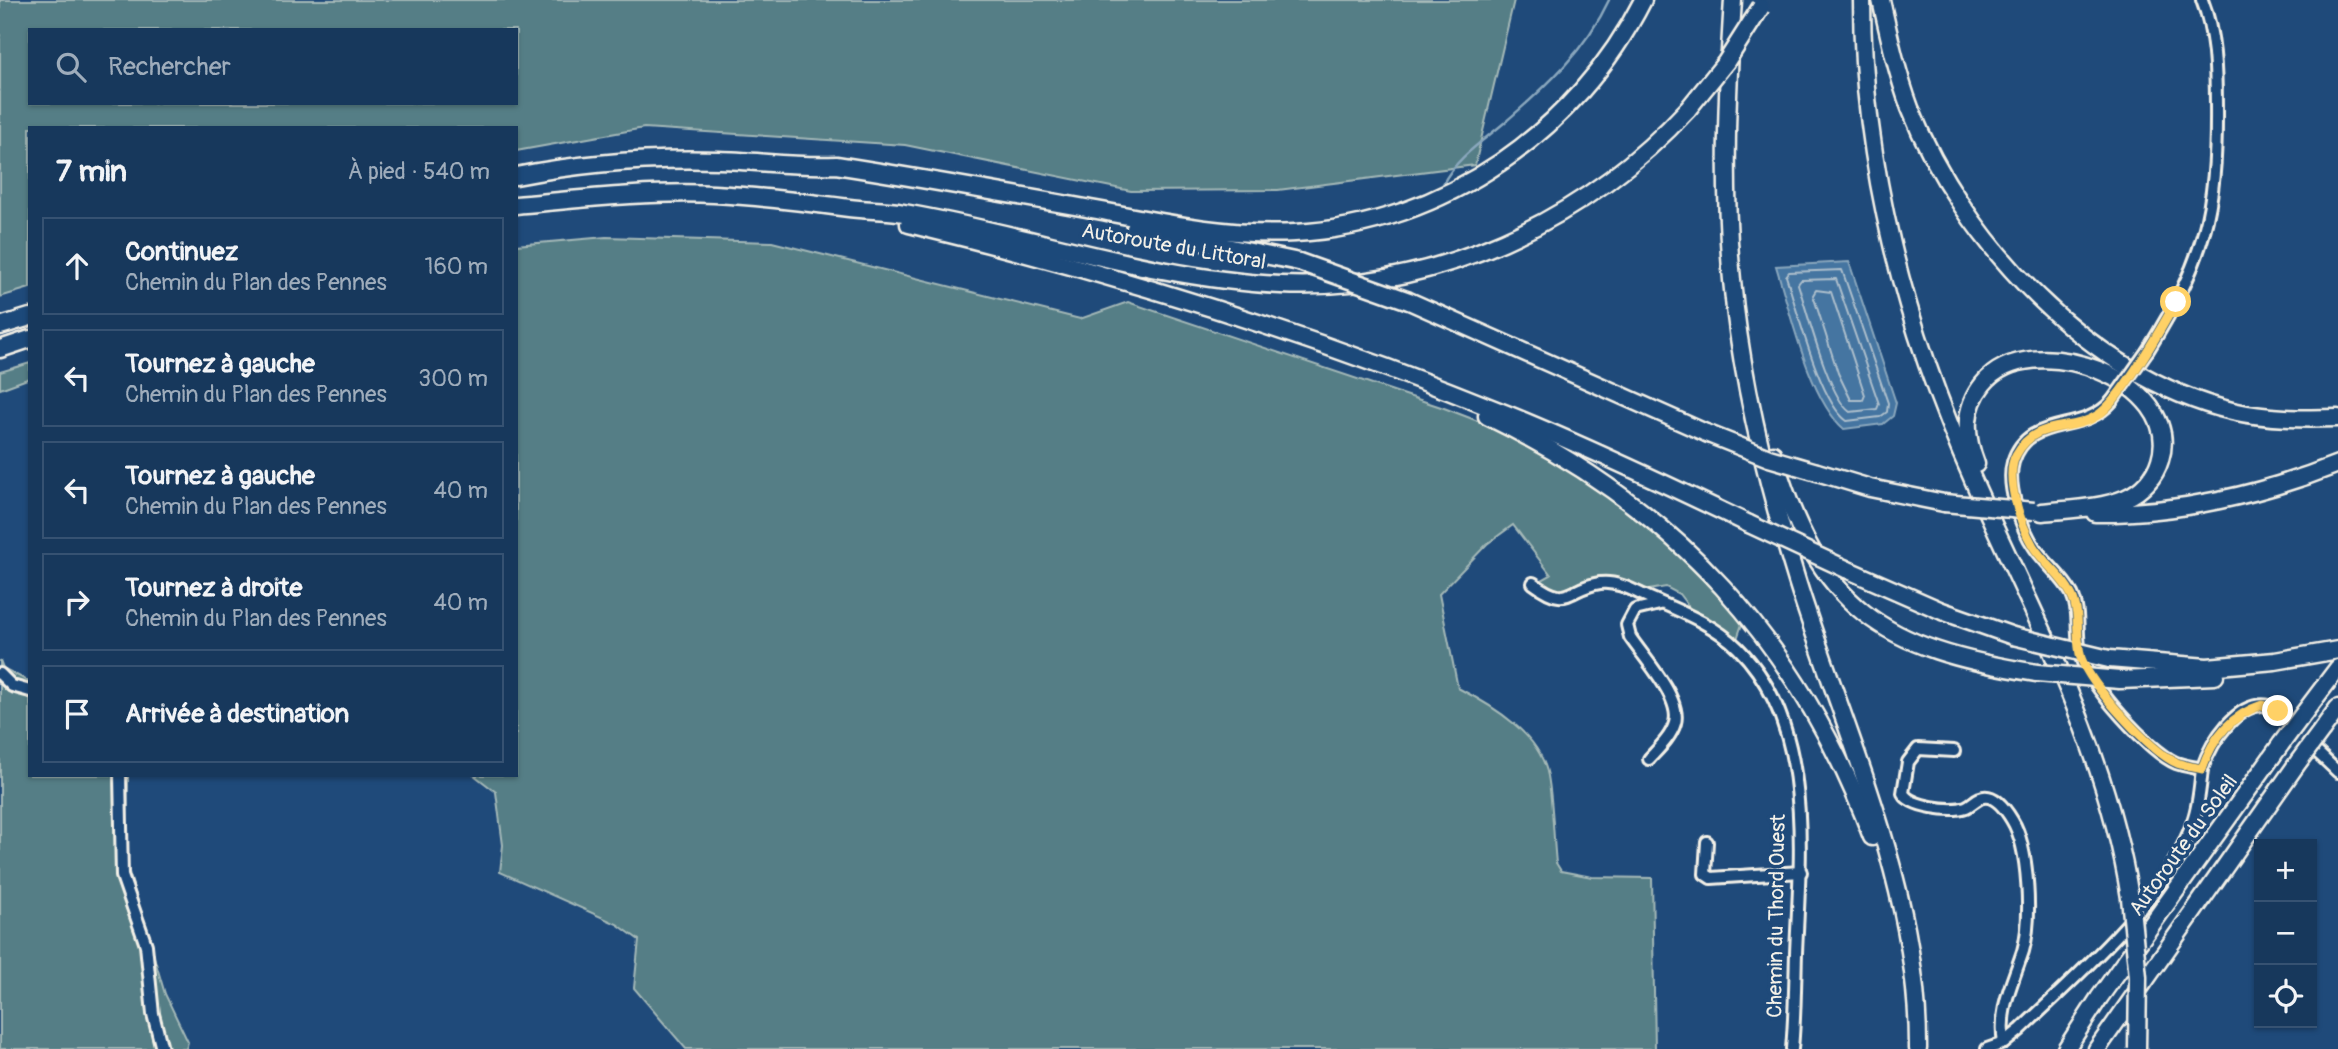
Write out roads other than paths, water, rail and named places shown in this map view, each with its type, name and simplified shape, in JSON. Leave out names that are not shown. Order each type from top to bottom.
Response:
[{"type":"highway","name":"Autoroute du Littoral","points":[[518,176],[620,162],[717,160],[807,166],[836,165],[1182,226],[1248,234],[1296,233],[1349,226],[1462,186],[1538,135],[1577,98],[1603,67],[1643,0]]},
{"type":"highway","points":[[1735,0],[1734,169],[1744,307],[1752,368],[1782,487],[1803,536],[1838,591],[1874,623],[1899,637],[1936,651],[2037,673],[2120,680],[2214,677],[2338,656]]},
{"type":"highway","points":[[1735,0],[1727,91],[1728,204],[1732,282],[1746,372],[1780,524],[1883,842],[1900,906],[1912,972],[1918,1049]]},
{"type":"highway","points":[[1862,0],[1872,132],[1902,290],[1935,387],[1973,482],[2025,590]]},
{"type":"highway","points":[[1881,0],[1908,100],[1946,179],[1971,219],[2007,264],[2051,308],[2109,354],[2181,393],[2257,415],[2338,418]]},
{"type":"highway","name":"Autoroute du Littoral","points":[[518,205],[615,196],[710,194],[930,218],[1220,278],[1282,285],[1376,279],[1460,259],[1552,219],[1582,200],[1643,154],[1688,110],[1726,62],[1763,3]]},
{"type":"highway","points":[[807,166],[837,175],[954,194],[1299,262],[1409,301],[1706,433],[1769,458],[1870,488],[1944,503],[2038,512],[2118,513],[2165,509],[2277,484],[2338,464]]},
{"type":"highway","points":[[860,209],[1168,297],[1384,367],[1541,428],[1846,569],[1942,611],[2013,636],[2109,659],[2207,667],[2300,661],[2338,650]]},
{"type":"highway","points":[[0,326],[28,318]]},
{"type":"highway","points":[[0,349],[28,340]]},
{"type":"highway","points":[[2038,512],[2100,505],[2128,497],[2153,477],[2164,450],[2164,436],[2153,408],[2128,387],[2077,363],[2041,357],[2019,361],[1994,373],[1971,403],[1967,423],[1972,453],[2025,590],[2094,751],[2112,807],[2130,898],[2138,977],[2137,1049]]},
{"type":"highway","points":[[1384,367],[1521,432],[1615,489],[1686,549],[1747,613],[1788,667],[1823,725],[1854,787],[1877,848],[1912,972]]},
{"type":"highway","name":"Autoroute du Soleil","points":[[2066,1049],[2099,998],[2338,668]]},
{"type":"highway","points":[[2097,1049],[2338,708]]},
{"type":"street","points":[[2202,0],[2211,30],[2216,89],[2215,188],[2202,244],[2190,274],[2148,350],[2112,401],[2096,417],[2040,430],[2027,440],[2012,465],[2013,492],[2033,545],[2073,597],[2081,658],[2098,689],[2169,759],[2202,769]]},
{"type":"street","name":"Chemin du Thord Ouest","points":[[1533,583],[1555,597],[1564,598],[1594,584],[1608,583],[1703,622],[1729,640],[1754,666],[1769,690],[1779,711],[1792,767],[1801,872],[1792,1049]]},
{"type":"street","points":[[1649,759],[1671,733],[1675,724],[1675,705],[1630,637],[1627,625],[1635,610],[1661,604]]},
{"type":"street","points":[[0,674],[12,686],[28,690]]},
{"type":"street","points":[[1987,1049],[2004,1043],[2038,1012],[2144,904],[2188,835],[2196,811],[2202,769],[2213,741],[2245,712],[2267,705],[2284,717]]},
{"type":"street","points":[[1954,751],[1917,749],[1905,769],[1903,793],[1914,804],[1941,806],[1965,807],[1980,797],[1990,797],[2004,808],[2016,826],[2023,854],[2028,901],[2024,947],[2001,1020],[2004,1043]]},
{"type":"street","points":[[2318,753],[2338,772]]},
{"type":"street","points":[[120,777],[122,876],[148,952],[153,1014],[162,1049]]},
{"type":"street","points":[[1707,842],[1705,874],[1711,878],[1801,872]]},
{"type":"water","points":[[1849,262],[1896,403],[1893,416],[1883,424],[1844,429],[1832,415],[1811,376],[1776,266]]},
{"type":"waterway","points":[[1443,184],[1462,158],[1519,110],[1563,67],[1589,35],[1609,0]]}]
